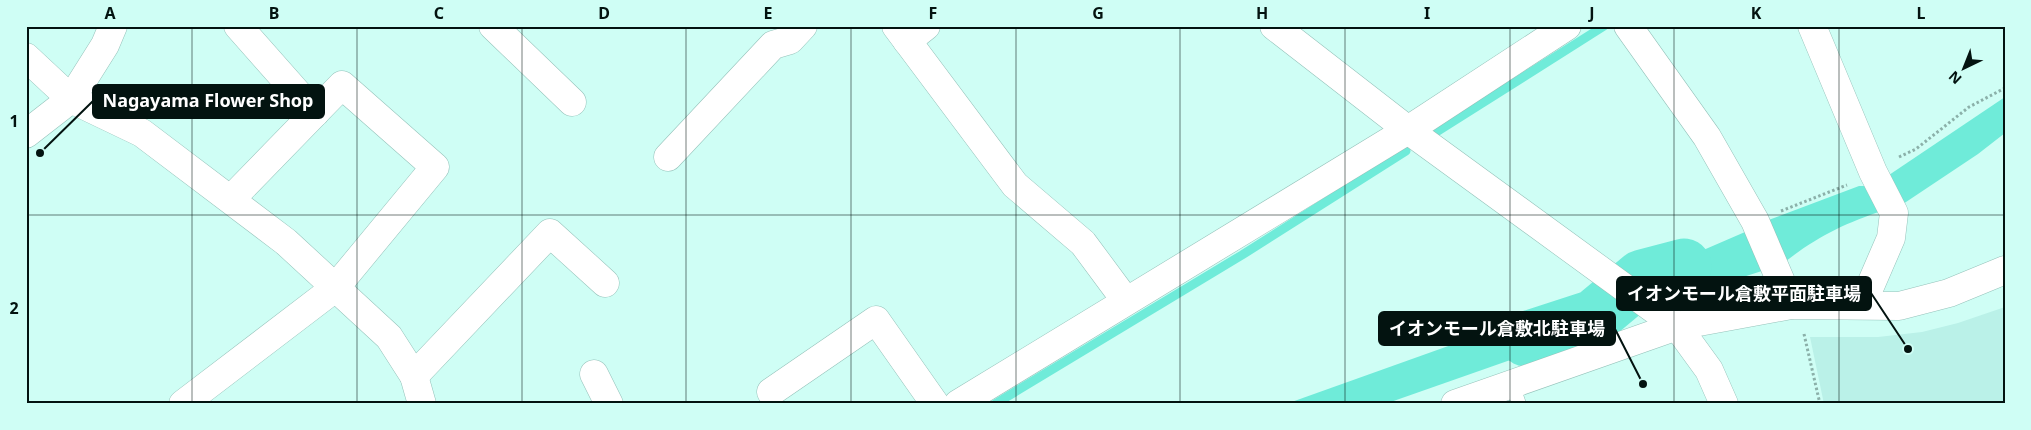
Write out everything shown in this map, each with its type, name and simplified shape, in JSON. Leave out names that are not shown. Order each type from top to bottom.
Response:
[{"type":"street","points":[[26,134],[71,100],[95,62],[113,26]]},
{"type":"street","points":[[238,26],[315,113]]},
{"type":"street","points":[[493,26],[572,102]]},
{"type":"street","points":[[668,157],[773,45],[790,40],[803,26]]},
{"type":"street","points":[[1274,26],[1408,130],[1676,325],[1709,370],[1724,404]]},
{"type":"street","points":[[958,404],[1408,130],[1567,26]]},
{"type":"street","points":[[1628,26],[1708,137],[1755,220],[1791,305]]},
{"type":"street","points":[[1812,26],[1873,172],[1894,213],[1891,238],[1862,305]]},
{"type":"street","points":[[910,31],[1015,185],[1083,243],[1126,301]]},
{"type":"street","points":[[26,57],[71,100],[142,133],[286,242],[389,338],[414,376],[422,404]]},
{"type":"street","points":[[183,404],[335,288],[435,167],[342,85],[230,199]]},
{"type":"street","points":[[414,376],[550,233],[606,283]]},
{"type":"street","points":[[1455,404],[1516,394],[1676,325],[1791,305],[1899,306],[1949,293],[2005,270]]},
{"type":"street","points":[[771,392],[876,320],[935,404]]},
{"type":"street","points":[[594,374],[609,404]]},
{"type":"path","points":[[1804,331],[1820,404]]},
{"type":"shaded area","points":[[2005,97],[2005,133],[1978,154],[1903,204],[1889,175]]},
{"type":"shaded area","points":[[1859,186],[1871,186],[1884,210],[1833,231],[1786,261],[1766,221]]},
{"type":"shaded area","points":[[1745,232],[1765,270],[1662,303],[1634,280]]},
{"type":"shaded area","points":[[1583,298],[1610,325],[1385,404],[1286,404]]},
{"type":"shaded area","points":[[2005,307],[2005,404],[1824,404],[1810,337],[1878,337],[1922,332],[1958,323]]},
{"type":"waterway","points":[[1438,131],[1604,26]]},
{"type":"waterway","points":[[995,404],[1242,255],[1406,151]]},
{"type":"waterway","points":[[1526,339],[1594,317],[1642,277],[1684,266]]},
{"type":"place","name":"Nagayama Flower Shop","points":[[40,153]]},
{"type":"place","name":"イオンモール倉敷平面駐車場","points":[[1908,349]]},
{"type":"place","name":"イオンモール倉敷北駐車場","points":[[1643,384]]}]
